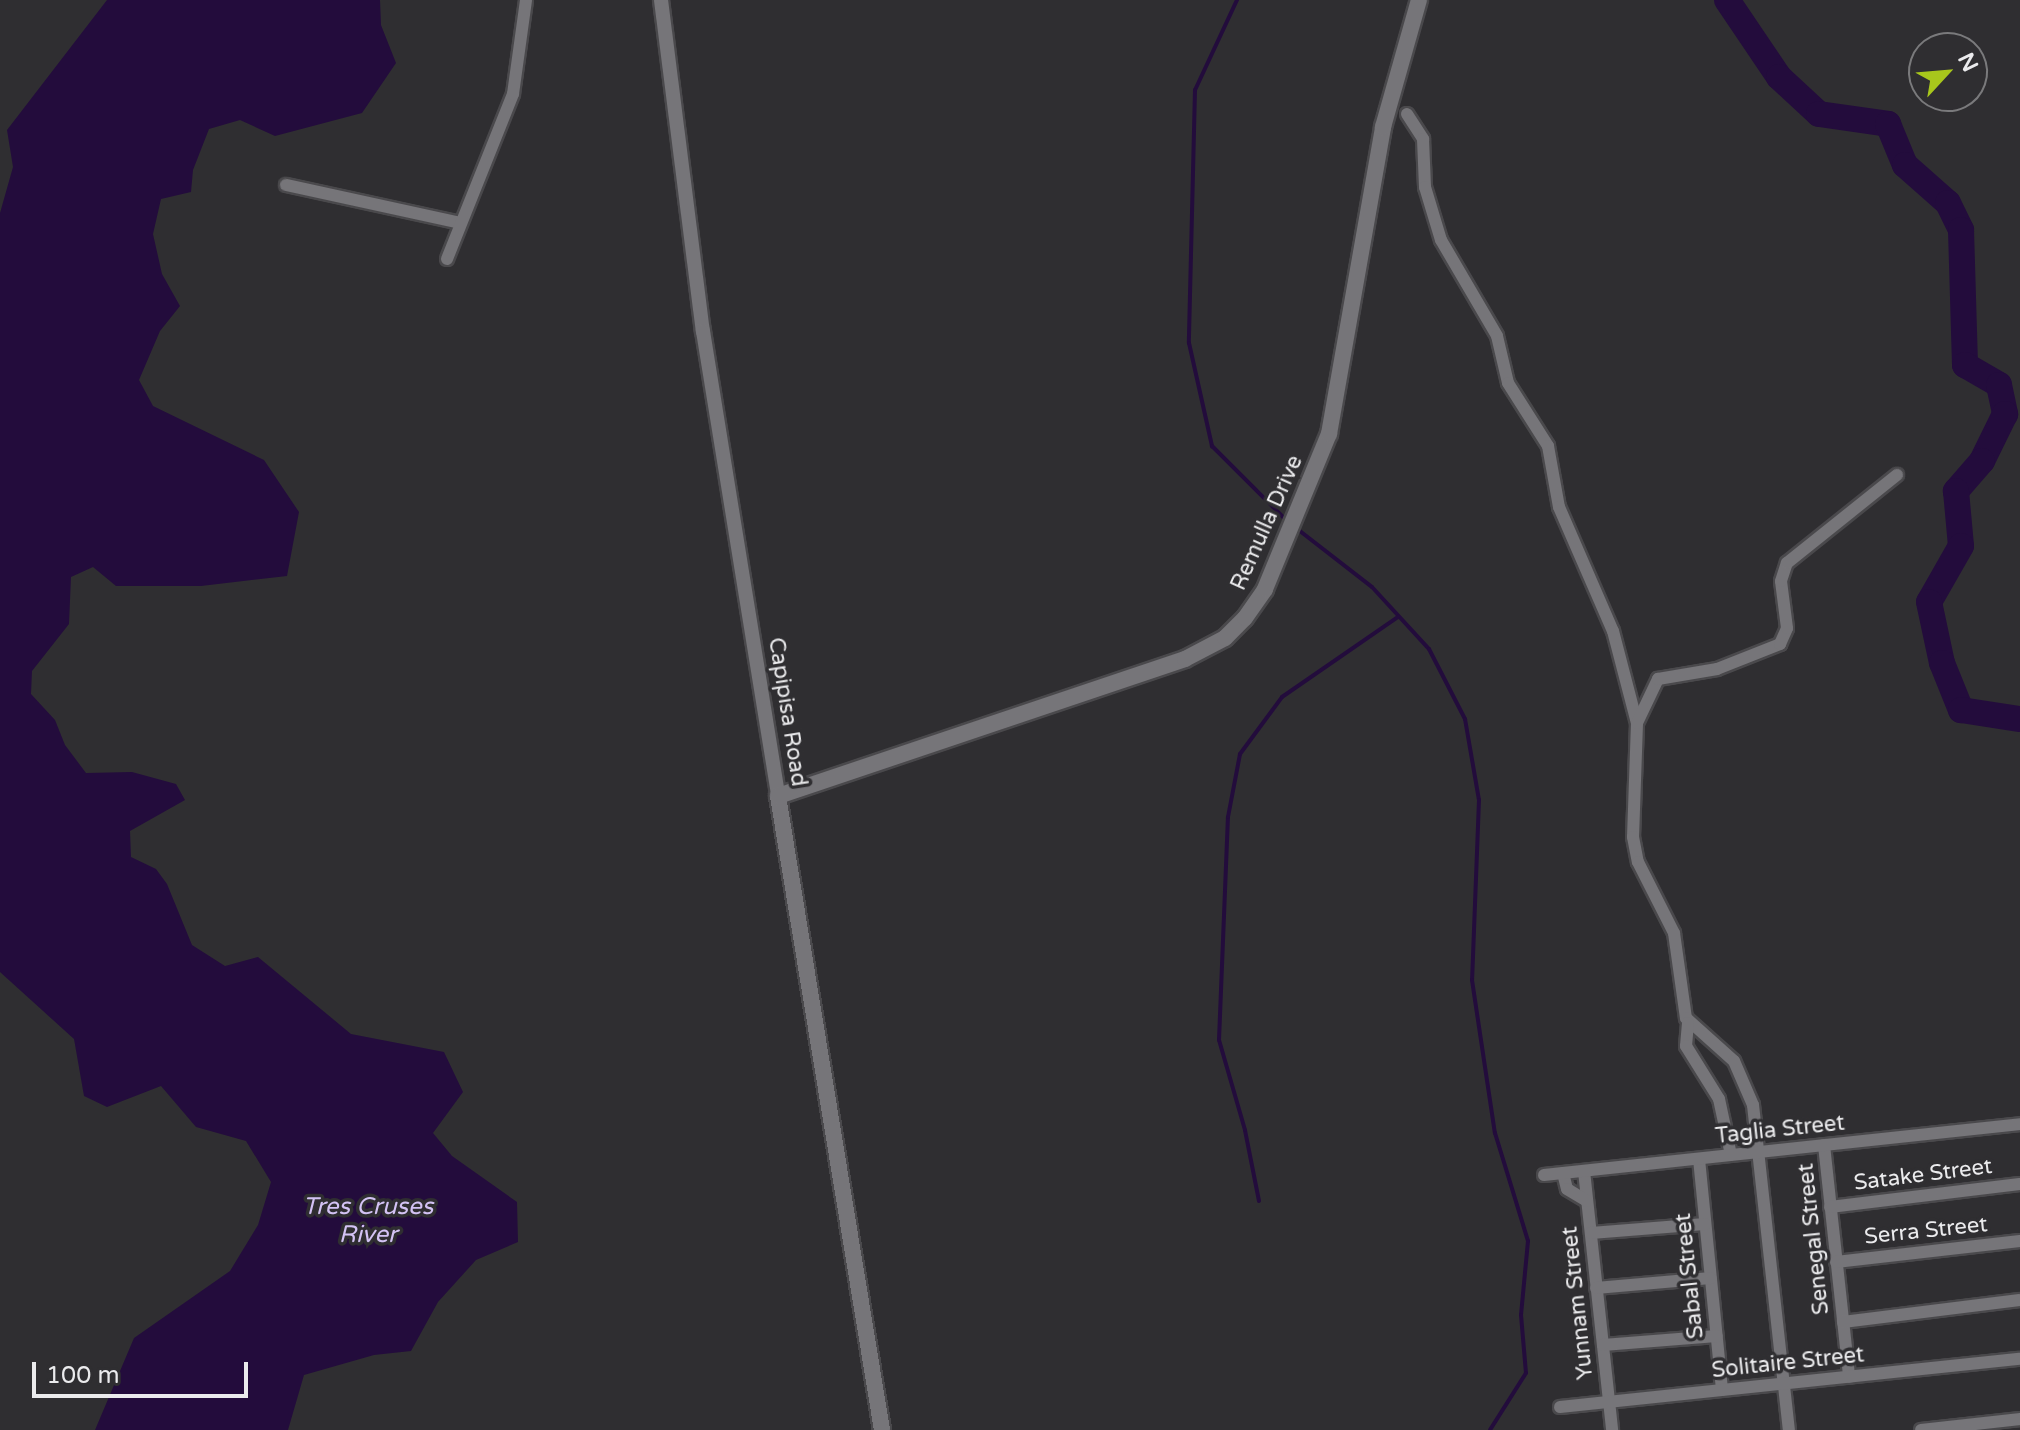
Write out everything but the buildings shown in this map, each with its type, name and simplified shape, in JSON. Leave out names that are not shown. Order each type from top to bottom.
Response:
[{"type":"main road","name":"Remulla Drive","points":[[778,796],[1185,659],[1233,632],[1265,589],[1329,434],[1383,127],[1419,0]]},
{"type":"main road","name":"Capipisa Road","points":[[778,796],[882,1430]]},
{"type":"street","points":[[447,259],[513,94],[526,0]]},
{"type":"street","name":"Capipisa Road","points":[[661,0],[703,331],[778,796]]},
{"type":"street","points":[[1407,114],[1423,139],[1425,187],[1441,240],[1497,336],[1508,383],[1548,446],[1559,507],[1613,631],[1637,723],[1633,837],[1638,862],[1674,933],[1688,1023],[1686,1046],[1719,1099],[1731,1155]]},
{"type":"street","points":[[286,185],[460,223]]},
{"type":"street","points":[[1637,723],[1658,679],[1717,669],[1780,644],[1787,628],[1781,581],[1787,563],[1897,475]]},
{"type":"street","points":[[1688,1023],[1734,1061],[1753,1105],[1761,1152],[1789,1430]]},
{"type":"street","name":"Taglia Street","points":[[1544,1175],[2020,1124]]},
{"type":"street","name":"Senegal Street","points":[[1824,1145],[1849,1377]]},
{"type":"street","name":"Sabal Street","points":[[1699,1159],[1722,1390]]},
{"type":"street","name":"Yunnam Street","points":[[1584,1171],[1612,1430]]},
{"type":"street","points":[[1563,1173],[1567,1189],[1587,1201]]},
{"type":"street","name":"Satake Street","points":[[1830,1207],[2020,1184]]},
{"type":"street","points":[[1591,1233],[1705,1224]]},
{"type":"street","name":"Serra Street","points":[[1836,1262],[2020,1241]]},
{"type":"street","points":[[1596,1288],[1711,1278]]},
{"type":"street","points":[[1843,1322],[2020,1300]]},
{"type":"street","points":[[1603,1345],[1717,1336]]},
{"type":"street","name":"Solitaire Street","points":[[1560,1407],[2020,1359]]},
{"type":"street","points":[[1921,1430],[2020,1419]]},
{"type":"water","name":"Tres Cruses River","points":[[107,0],[380,0],[381,25],[396,63],[362,113],[275,136],[240,120],[209,129],[193,170],[191,192],[161,199],[153,234],[162,274],[180,306],[160,331],[139,380],[153,406],[264,460],[299,512],[287,576],[201,586],[116,586],[93,567],[71,577],[69,624],[32,671],[31,694],[55,720],[65,745],[86,773],[132,772],[176,784],[185,800],[130,831],[131,857],[156,869],[167,884],[192,945],[225,966],[258,957],[351,1034],[444,1052],[463,1092],[433,1133],[452,1156],[517,1202],[518,1242],[476,1260],[438,1302],[411,1351],[374,1355],[304,1375],[288,1430],[95,1430],[134,1338],[230,1271],[258,1225],[271,1182],[246,1141],[196,1127],[161,1086],[107,1107],[84,1096],[74,1039],[0,972],[0,213],[13,167],[7,130]]},
{"type":"waterway","points":[[1237,0],[1195,90],[1189,343],[1212,446],[1289,523]]},
{"type":"waterway","points":[[1727,0],[1779,77],[1819,114],[1888,124],[1905,165],[1948,203],[1961,230],[1965,365],[1999,385],[2005,414],[1982,461],[1956,491],[1961,546],[1929,602],[1942,663],[1961,710],[2020,719]]},
{"type":"waterway","points":[[1296,528],[1372,587],[1429,649],[1465,719],[1479,800],[1472,980],[1495,1133],[1528,1241],[1521,1315],[1526,1373],[1490,1430]]},
{"type":"waterway","points":[[1259,1201],[1245,1130],[1219,1040],[1228,817],[1240,754],[1282,697],[1398,617]]}]
